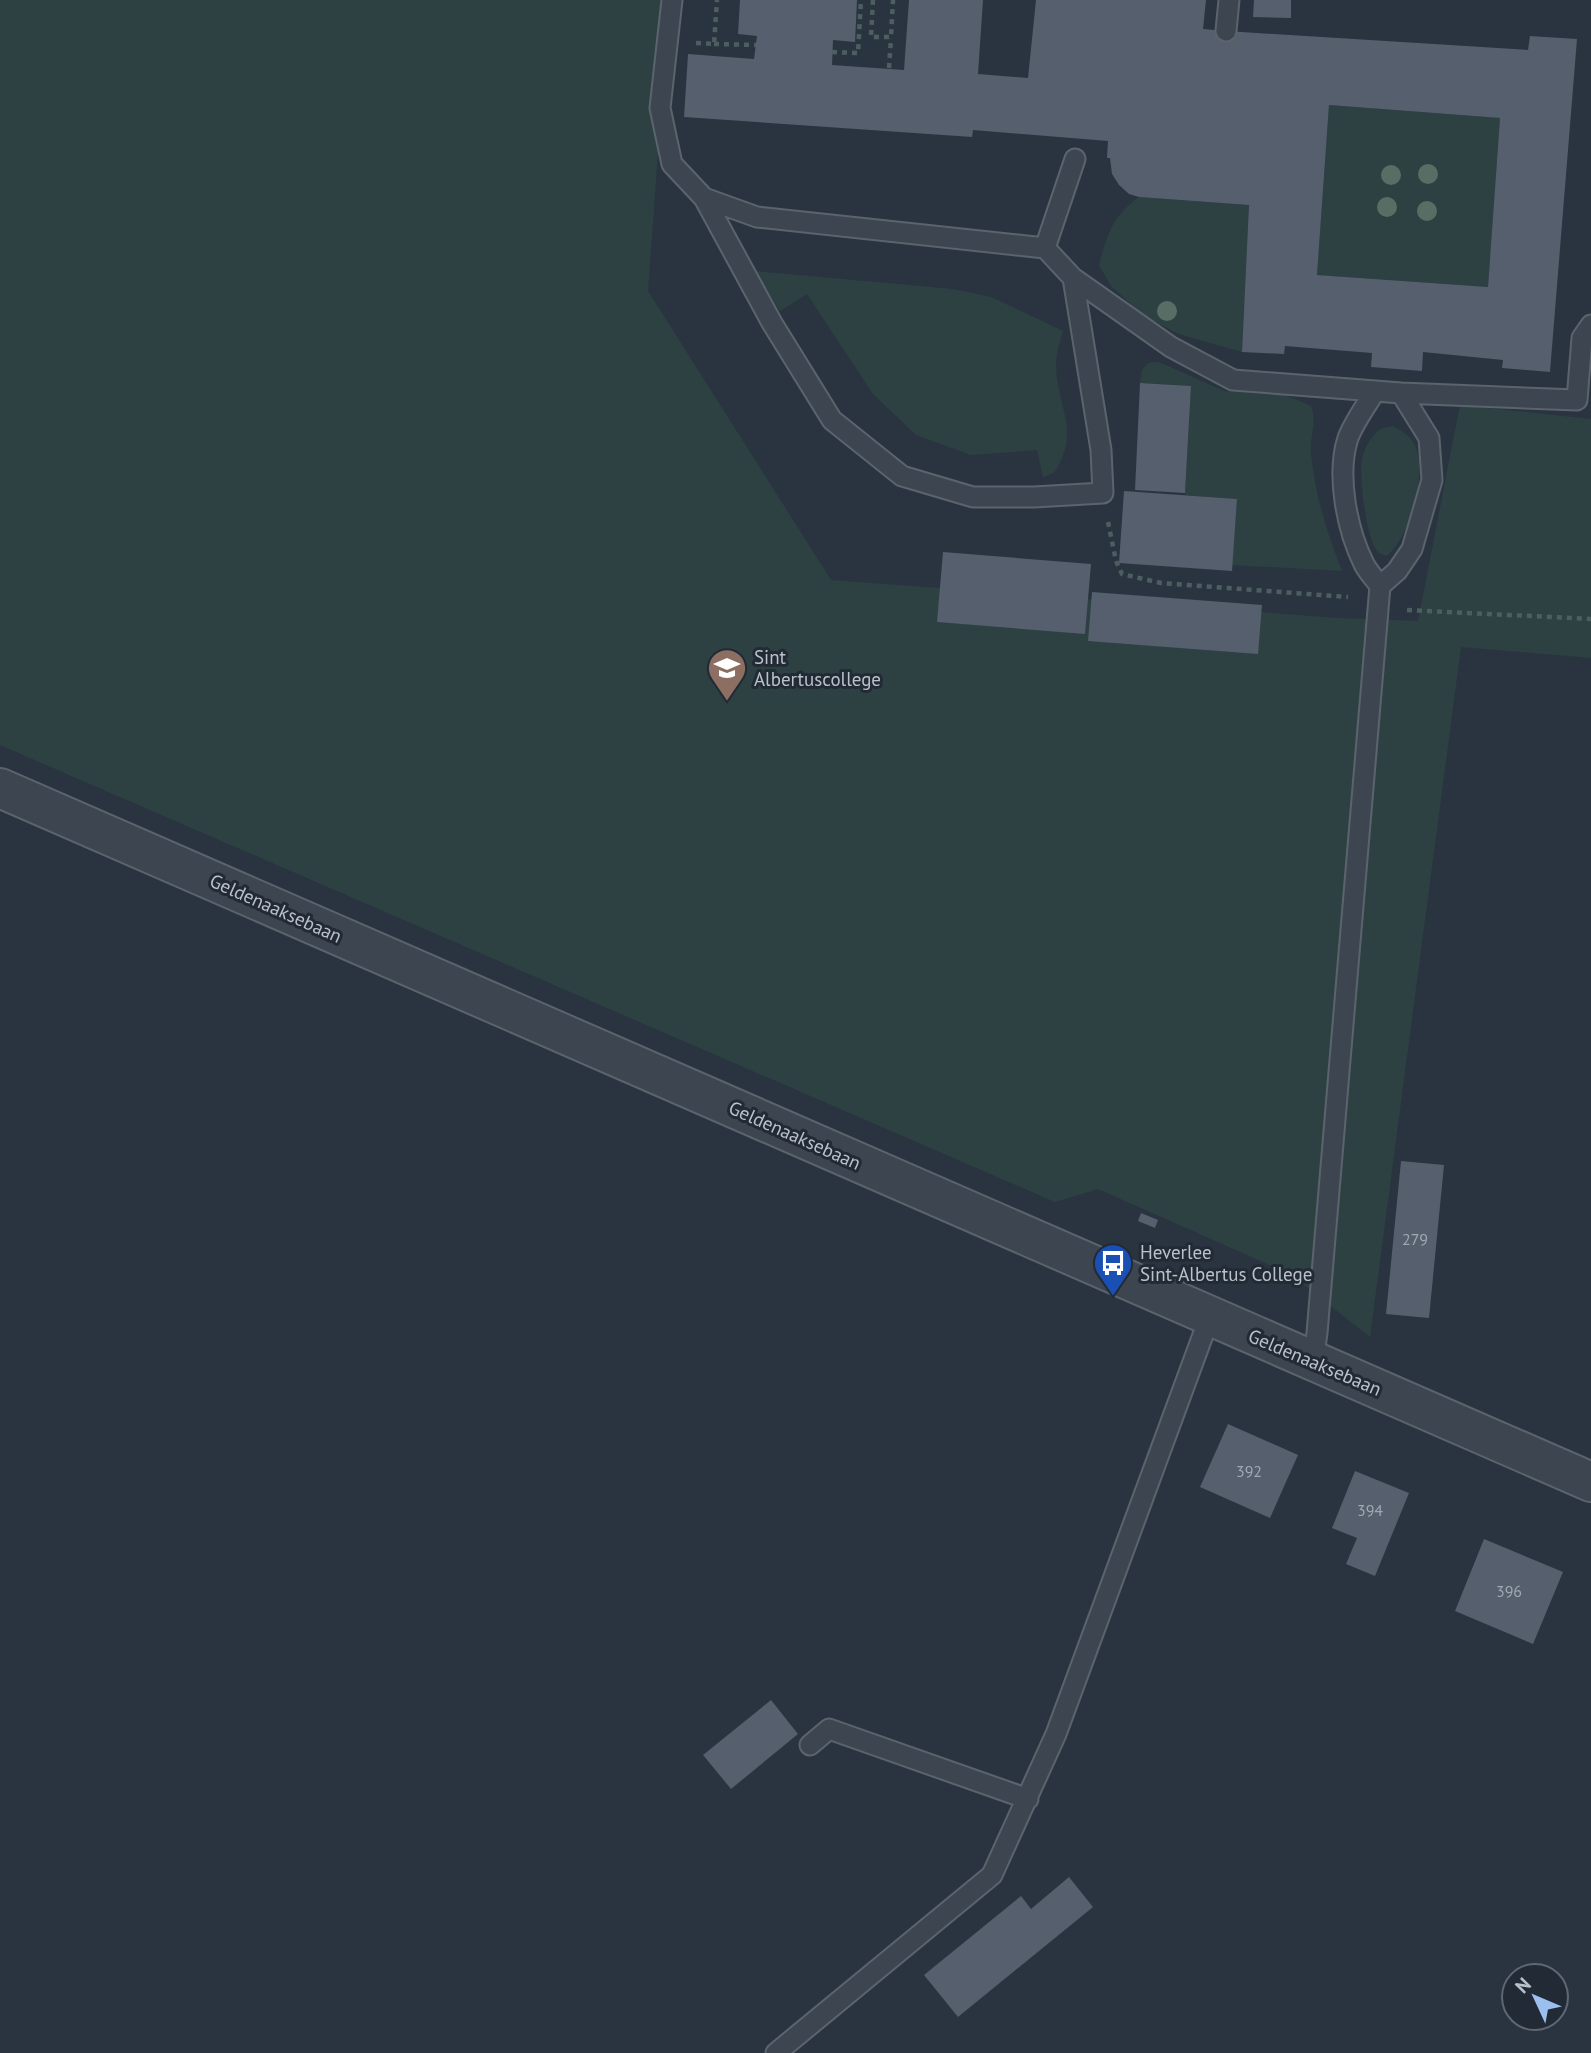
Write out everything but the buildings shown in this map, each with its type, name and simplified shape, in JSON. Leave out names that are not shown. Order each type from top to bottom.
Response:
[{"type":"street","name":"Geldenaaksebaan","points":[[0,788],[1591,1482]]},
{"type":"lane","points":[[672,0],[660,108],[672,164],[704,198],[772,323],[832,420],[902,477],[973,497],[1103,493],[1101,450],[1073,278]]},
{"type":"lane","points":[[1226,30],[1229,0]]},
{"type":"lane","points":[[1045,248],[1074,159]]},
{"type":"lane","points":[[704,198],[757,218],[1045,248],[1073,278],[1171,347],[1233,380],[1401,393],[1577,400],[1583,338],[1591,325]]},
{"type":"lane","points":[[1313,1361],[1380,586],[1365,566],[1354,540],[1342,471],[1349,437],[1375,391]]},
{"type":"lane","points":[[1380,586],[1397,571],[1412,549],[1433,480],[1429,438],[1401,393]]},
{"type":"lane","points":[[776,2053],[992,1875],[1056,1734],[1210,1316]]},
{"type":"lane","points":[[810,1745],[829,1729],[1027,1799]]},
{"type":"path","points":[[714,44],[717,0]]},
{"type":"path","points":[[832,52],[858,53],[861,0]]},
{"type":"path","points":[[873,0],[871,37],[891,37]]},
{"type":"path","points":[[889,68],[893,0]]},
{"type":"path","points":[[668,42],[756,46]]},
{"type":"path","points":[[1103,493],[1116,561],[1122,574],[1161,583],[1367,598],[1380,586]]},
{"type":"path","points":[[1378,609],[1591,619]]},
{"type":"green space","name":"Sint Albertuscollege","points":[[0,0],[669,0],[648,291],[831,580],[1337,618],[1418,621],[1460,405],[1591,419],[1591,658],[1461,647],[1370,1337],[1290,1274],[1098,1189],[1055,1202],[0,745]]},
{"type":"green space","points":[[1329,105],[1500,118],[1488,287],[1317,275]]},
{"type":"green space","points":[[1139,197],[1249,205],[1242,352],[1179,334],[1143,315],[1111,286],[1099,265],[1105,244],[1116,219]]},
{"type":"green space","points":[[755,271],[953,289],[991,297],[1063,331],[1056,368],[1067,432],[1062,458],[1054,473],[1043,477],[1037,450],[971,455],[916,435],[873,394],[807,294],[780,311]]},
{"type":"green space","points":[[1159,362],[1224,391],[1285,395],[1311,406],[1314,418],[1311,454],[1315,484],[1342,571],[1232,565],[1237,499],[1185,495],[1191,386],[1140,383],[1142,370],[1148,363]]},
{"type":"green space","points":[[1393,426],[1408,436],[1414,444],[1419,470],[1415,503],[1409,520],[1395,548],[1386,556],[1377,551],[1370,534],[1364,506],[1361,467],[1364,452],[1372,437],[1380,430]]},
{"type":"place","name":"Sint Albertuscollege","points":[[727,702]]},
{"type":"place","name":"Heverlee Sint-Albertus College","points":[[1113,1297]]}]
